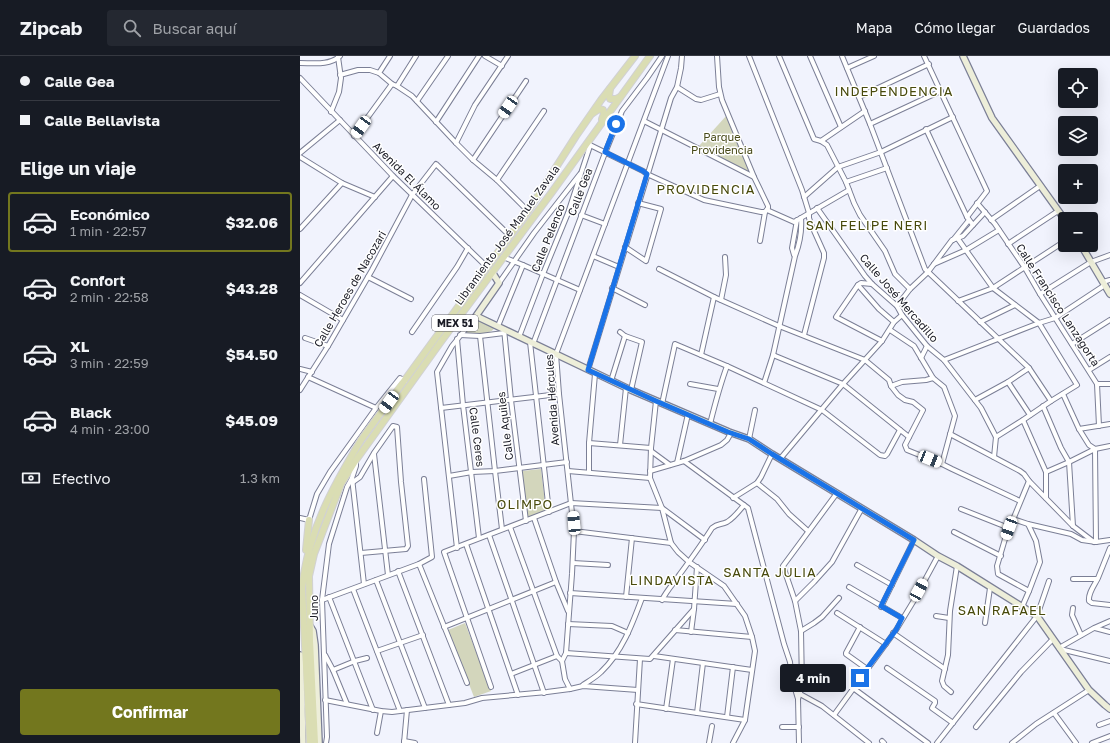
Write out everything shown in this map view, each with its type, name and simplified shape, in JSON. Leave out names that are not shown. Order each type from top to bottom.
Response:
[{"type":"main road","name":"Libramiento José Manuel Zavala","points":[[310,743],[305,639],[302,615],[302,588],[304,569],[323,508],[361,440],[402,380],[435,338],[528,211],[610,87],[635,56]]},
{"type":"main road","name":"Libramiento José Manuel Zavala","points":[[315,743],[309,576],[314,554],[341,484],[356,460],[492,272],[588,144],[601,122],[650,56]]},
{"type":"main road","points":[[610,87],[610,99],[616,99],[621,96]]},
{"type":"main road","points":[[590,116],[597,110],[601,109],[604,114],[601,122]]},
{"type":"main road","points":[[304,569],[310,520]]},
{"type":"street","points":[[379,73],[390,56]]},
{"type":"street","points":[[354,136],[416,56]]},
{"type":"street","points":[[417,101],[448,56]]},
{"type":"street","points":[[436,122],[479,56]]},
{"type":"street","points":[[485,56],[502,66]]},
{"type":"street","points":[[456,143],[475,105],[508,56]]},
{"type":"street","name":"Calle Gea","points":[[532,343],[622,111],[662,56]]},
{"type":"street","name":"Avenida Hércules","points":[[562,661],[566,653],[574,531],[556,354],[668,56]]},
{"type":"street","points":[[588,370],[647,174],[671,98],[677,87],[682,56]]},
{"type":"street","points":[[717,56],[720,94],[754,177],[768,206],[760,241]]},
{"type":"street","points":[[750,56],[804,197],[811,224],[824,253],[804,335]]},
{"type":"street","points":[[779,56],[814,139],[827,145],[846,182],[860,215],[885,252],[895,274],[910,289]]},
{"type":"street","points":[[810,56],[841,127]]},
{"type":"street","points":[[842,56],[881,152],[925,269],[1029,368],[1051,401]]},
{"type":"street","points":[[847,68],[874,56]]},
{"type":"street","points":[[897,306],[910,289],[928,272],[987,191],[924,56]]},
{"type":"street","points":[[963,56],[992,118],[1058,211],[1008,244]]},
{"type":"street","points":[[300,63],[325,63],[339,57],[339,92],[331,112]]},
{"type":"street","points":[[859,96],[929,64]]},
{"type":"street","points":[[340,75],[358,70],[370,70],[379,73],[394,85],[412,96],[473,160],[498,180],[528,211]]},
{"type":"street","name":"Avenida El Álamo","points":[[300,78],[393,176],[487,267]]},
{"type":"street","points":[[473,160],[526,81]]},
{"type":"street","points":[[677,87],[696,99],[701,100],[720,94]]},
{"type":"street","points":[[870,124],[941,91]]},
{"type":"street","points":[[821,141],[865,111]]},
{"type":"street","points":[[498,180],[544,112]]},
{"type":"street","points":[[804,197],[838,167],[881,152],[953,117]]},
{"type":"street","points":[[300,153],[340,120]]},
{"type":"street","points":[[644,121],[754,177]]},
{"type":"street","points":[[926,129],[968,218],[973,225]]},
{"type":"street","points":[[588,144],[647,174],[704,200],[761,212],[766,211],[794,222],[849,190]]},
{"type":"street","name":"Calle Pelenco","points":[[520,337],[543,274],[568,213],[582,171],[588,144]]},
{"type":"street","points":[[300,157],[342,183],[375,197]]},
{"type":"street","name":"Calle Heroes de Nacozari","points":[[300,390],[328,346],[368,277],[412,195],[436,164],[510,236]]},
{"type":"street","points":[[846,182],[887,168]]},
{"type":"street","points":[[457,548],[437,372],[452,346],[476,316],[534,233],[582,171]]},
{"type":"street","points":[[300,283],[393,176]]},
{"type":"street","points":[[300,229],[342,183]]},
{"type":"street","points":[[991,220],[1040,186]]},
{"type":"street","points":[[625,247],[646,261],[662,209],[638,203]]},
{"type":"street","name":"Calle Francisco Lanzagorta","points":[[977,203],[999,230],[1025,268],[1097,384],[1099,426]]},
{"type":"street","name":"Calle José Mercadillo","points":[[817,208],[872,284],[897,306],[902,315],[927,346],[944,360],[981,408],[996,437]]},
{"type":"street","points":[[952,240],[963,236],[985,212]]},
{"type":"street","points":[[582,215],[605,224]]},
{"type":"street","points":[[764,383],[773,355],[794,256],[801,234],[802,228],[799,219]]},
{"type":"street","points":[[934,264],[966,250],[999,230]]},
{"type":"street","points":[[958,238],[993,288],[1039,323],[1078,385],[996,437],[994,458]]},
{"type":"street","points":[[958,301],[993,288],[1058,246]]},
{"type":"street","points":[[412,332],[457,267],[468,248]]},
{"type":"street","points":[[1085,252],[1110,294]]},
{"type":"street","points":[[1040,294],[1091,262],[1110,254]]},
{"type":"street","points":[[593,256],[619,267]]},
{"type":"street","points":[[503,258],[523,265],[580,290]]},
{"type":"street","points":[[721,300],[726,275],[725,258]]},
{"type":"street","points":[[502,329],[523,265]]},
{"type":"street","points":[[659,269],[714,297],[779,326],[865,360],[889,380],[891,386],[898,395],[905,400],[913,402],[923,410],[905,445],[907,450],[942,464],[1020,501]]},
{"type":"street","points":[[492,272],[499,283]]},
{"type":"street","points":[[368,277],[411,299]]},
{"type":"street","points":[[944,360],[1055,318],[1110,280]]},
{"type":"street","points":[[872,284],[861,283],[858,285],[836,317],[882,341]]},
{"type":"street","points":[[858,285],[879,309],[894,322]]},
{"type":"street","points":[[612,288],[645,305]]},
{"type":"street","points":[[300,295],[343,320]]},
{"type":"street","points":[[702,355],[714,297]]},
{"type":"street","points":[[980,322],[1015,305]]},
{"type":"street","points":[[780,459],[843,384],[882,341],[894,322],[902,315]]},
{"type":"street","points":[[476,316],[595,374],[659,403],[749,439],[938,556],[957,566],[1037,616],[1089,690],[1104,705],[1110,708]]},
{"type":"street","points":[[1072,344],[1110,320]]},
{"type":"street","points":[[459,337],[480,336],[502,329]]},
{"type":"street","name":"Calle Aquiles","points":[[502,329],[526,521]]},
{"type":"street","points":[[890,330],[914,346],[933,378],[944,387],[955,416],[942,464]]},
{"type":"street","points":[[620,332],[625,336],[642,342],[628,389],[620,446]]},
{"type":"street","points":[[480,336],[494,472],[502,529]]},
{"type":"street","points":[[611,381],[625,336]]},
{"type":"street","name":"Calle Ceres","points":[[459,337],[463,406],[479,538]]},
{"type":"street","points":[[305,338],[328,346]]},
{"type":"street","points":[[532,343],[536,397],[549,512]]},
{"type":"street","points":[[733,743],[745,720],[755,651],[752,637],[745,616],[724,586],[689,562],[671,543],[662,508],[650,478],[651,450],[659,403],[675,344],[727,366],[822,410],[880,455],[885,456],[900,430]]},
{"type":"street","points":[[921,358],[927,346]]},
{"type":"street","points":[[773,355],[843,384],[909,438]]},
{"type":"street","points":[[1089,370],[1110,357]]},
{"type":"street","points":[[710,424],[718,395],[718,389],[727,366]]},
{"type":"street","points":[[300,368],[312,372]]},
{"type":"street","points":[[975,400],[1008,382],[1029,368]]},
{"type":"street","points":[[589,472],[589,443],[595,374]]},
{"type":"street","points":[[308,378],[376,408]]},
{"type":"street","points":[[891,386],[902,382],[933,378]]},
{"type":"street","points":[[300,518],[310,520],[317,494],[330,472],[376,408],[402,380]]},
{"type":"street","points":[[1008,382],[1030,415]]},
{"type":"street","points":[[690,384],[718,389]]},
{"type":"street","points":[[1097,384],[1110,384]]},
{"type":"street","points":[[441,408],[559,394]]},
{"type":"street","points":[[1063,394],[1079,429],[1089,446],[1095,449]]},
{"type":"street","points":[[1043,406],[1061,448],[1069,462],[1073,526]]},
{"type":"street","points":[[749,439],[755,410]]},
{"type":"street","points":[[677,463],[688,414]]},
{"type":"street","points":[[1023,420],[1046,472],[1046,498]]},
{"type":"street","points":[[1079,429],[1110,424]]},
{"type":"street","points":[[352,480],[360,478],[374,453],[393,426],[397,427],[408,546],[406,549],[361,553]]},
{"type":"street","points":[[650,471],[684,461],[721,444],[727,440],[731,433]]},
{"type":"street","points":[[950,434],[1020,471],[1073,526],[1095,542]]},
{"type":"street","points":[[589,443],[651,450],[670,465]]},
{"type":"street","points":[[1046,472],[1095,449],[1110,446]]},
{"type":"street","points":[[1095,449],[1095,542]]},
{"type":"street","points":[[374,453],[388,575]]},
{"type":"street","points":[[733,498],[757,483],[772,454]]},
{"type":"street","points":[[356,460],[352,480],[364,584]]},
{"type":"street","points":[[684,461],[748,508],[790,662],[792,679],[798,700],[799,743]]},
{"type":"street","points":[[449,476],[472,472],[494,472],[567,462]]},
{"type":"street","points":[[568,471],[650,478]]},
{"type":"street","points":[[322,600],[419,564],[432,557],[424,479]]},
{"type":"street","name":"Juno","points":[[326,743],[322,600],[330,544],[347,487],[352,480]]},
{"type":"street","points":[[1029,481],[1009,528],[997,566],[998,574],[1029,591]]},
{"type":"street","points":[[757,483],[777,499],[789,514],[808,531]]},
{"type":"street","points":[[798,700],[802,686],[800,631],[794,602],[783,566],[837,493]]},
{"type":"street","points":[[491,687],[444,552],[571,503],[662,508],[705,540]]},
{"type":"street","points":[[662,600],[669,587],[716,524],[725,523],[730,520],[744,505]]},
{"type":"street","points":[[794,602],[832,562],[862,508]]},
{"type":"street","points":[[960,509],[1009,528]]},
{"type":"street","points":[[534,518],[556,582],[569,612]]},
{"type":"street","points":[[1013,519],[1071,534],[1082,540],[1095,542],[1110,540]]},
{"type":"street","points":[[1022,607],[1040,562],[1036,541],[1028,524]]},
{"type":"street","points":[[510,527],[557,656],[562,661],[565,679],[570,689]]},
{"type":"street","points":[[1071,534],[1077,529]]},
{"type":"street","points":[[574,531],[671,543]]},
{"type":"street","points":[[954,532],[1001,556]]},
{"type":"street","points":[[489,535],[544,692]]},
{"type":"street","points":[[626,597],[632,538]]},
{"type":"street","points":[[881,606],[914,540]]},
{"type":"street","points":[[466,544],[518,695]]},
{"type":"street","points":[[1110,548],[1089,596],[1089,602],[1110,605]]},
{"type":"street","points":[[834,715],[886,644],[938,556]]},
{"type":"street","points":[[573,563],[608,565]]},
{"type":"street","points":[[419,564],[467,683]]},
{"type":"street","points":[[857,565],[892,585]]},
{"type":"street","points":[[951,692],[942,684],[948,655],[950,618],[957,566]]},
{"type":"street","points":[[691,632],[697,568]]},
{"type":"street","points":[[398,572],[450,705]]},
{"type":"street","points":[[1072,579],[1097,579]]},
{"type":"street","points":[[376,580],[425,708]]},
{"type":"street","points":[[937,743],[1037,616],[1049,581]]},
{"type":"street","points":[[444,626],[534,592],[556,582]]},
{"type":"street","points":[[848,587],[902,618]]},
{"type":"street","points":[[985,623],[990,588]]},
{"type":"street","points":[[353,589],[400,711]]},
{"type":"street","points":[[570,593],[737,604]]},
{"type":"street","points":[[329,597],[373,710]]},
{"type":"street","points":[[583,686],[600,673],[615,657],[628,634],[642,598]]},
{"type":"street","points":[[800,631],[822,617],[839,598]]},
{"type":"street","points":[[566,653],[650,659],[694,608]]},
{"type":"street","points":[[1072,608],[1072,615],[1081,635]]},
{"type":"street","points":[[836,613],[886,644]]},
{"type":"street","points":[[300,626],[302,615]]},
{"type":"street","points":[[936,616],[950,618]]},
{"type":"street","points":[[1060,648],[1081,635],[1110,621]]},
{"type":"street","points":[[568,624],[612,626],[628,634]]},
{"type":"street","points":[[310,626],[313,631],[316,645],[319,743]]},
{"type":"street","points":[[860,627],[846,654],[867,669]]},
{"type":"street","points":[[1094,628],[1110,632]]},
{"type":"street","points":[[675,630],[752,637]]},
{"type":"street","points":[[893,633],[945,669]]},
{"type":"street","points":[[377,651],[422,635]]},
{"type":"street","points":[[976,727],[1022,672],[1053,639]]},
{"type":"street","points":[[1060,648],[1110,661]]},
{"type":"street","points":[[324,653],[333,670],[347,704]]},
{"type":"street","points":[[300,655],[303,743]]},
{"type":"street","points":[[511,674],[557,656]]},
{"type":"street","points":[[654,656],[752,670]]},
{"type":"street","points":[[333,670],[367,658]]},
{"type":"street","points":[[635,743],[636,704],[640,659]]},
{"type":"street","points":[[666,709],[673,659]]},
{"type":"street","points":[[697,713],[703,662]]},
{"type":"street","points":[[727,717],[733,667]]},
{"type":"street","points":[[887,668],[935,700],[932,708],[953,723]]},
{"type":"street","points":[[325,700],[373,710],[392,712],[465,703],[482,698],[498,698],[583,686],[638,690]]},
{"type":"street","points":[[853,688],[928,743]]},
{"type":"street","points":[[1012,743],[1036,724],[1089,690]]},
{"type":"street","points":[[800,694],[822,706],[869,743]]},
{"type":"street","points":[[636,704],[745,720]]},
{"type":"street","points":[[407,710],[404,742],[415,743]]},
{"type":"street","points":[[378,733],[381,711]]},
{"type":"street","points":[[1054,713],[1076,743]]},
{"type":"street","points":[[1099,725],[1110,721]]},
{"type":"street","points":[[709,743],[712,726]]},
{"type":"street","points":[[782,727],[799,727]]},
{"type":"street","points":[[1092,743],[1110,736]]},
{"type":"green space","name":"Parque Providencia","points":[[727,115],[751,174],[698,147]]},
{"type":"green space","points":[[475,318],[495,327],[490,332],[486,333],[464,333]]},
{"type":"green space","points":[[541,469],[546,511],[527,518],[522,471]]},
{"type":"green space","points":[[465,623],[491,691],[474,697],[448,630]]},
{"type":"district","name":"INDEPENDENCIA","points":[[894,91]]},
{"type":"district","name":"PROVIDENCIA","points":[[706,189]]},
{"type":"district","name":"SAN FELIPE NERI","points":[[867,225]]},
{"type":"district","name":"OLIMPO","points":[[525,504]]},
{"type":"district","name":"SANTA JULIA","points":[[770,572]]},
{"type":"district","name":"LINDAVISTA","points":[[672,580]]},
{"type":"district","name":"SAN RAFAEL","points":[[1002,610]]},
{"type":"route","points":[[616,124],[605,152],[647,174],[588,370],[728,432],[749,439],[914,540],[881,606],[902,618],[896,630],[860,678]]}]
